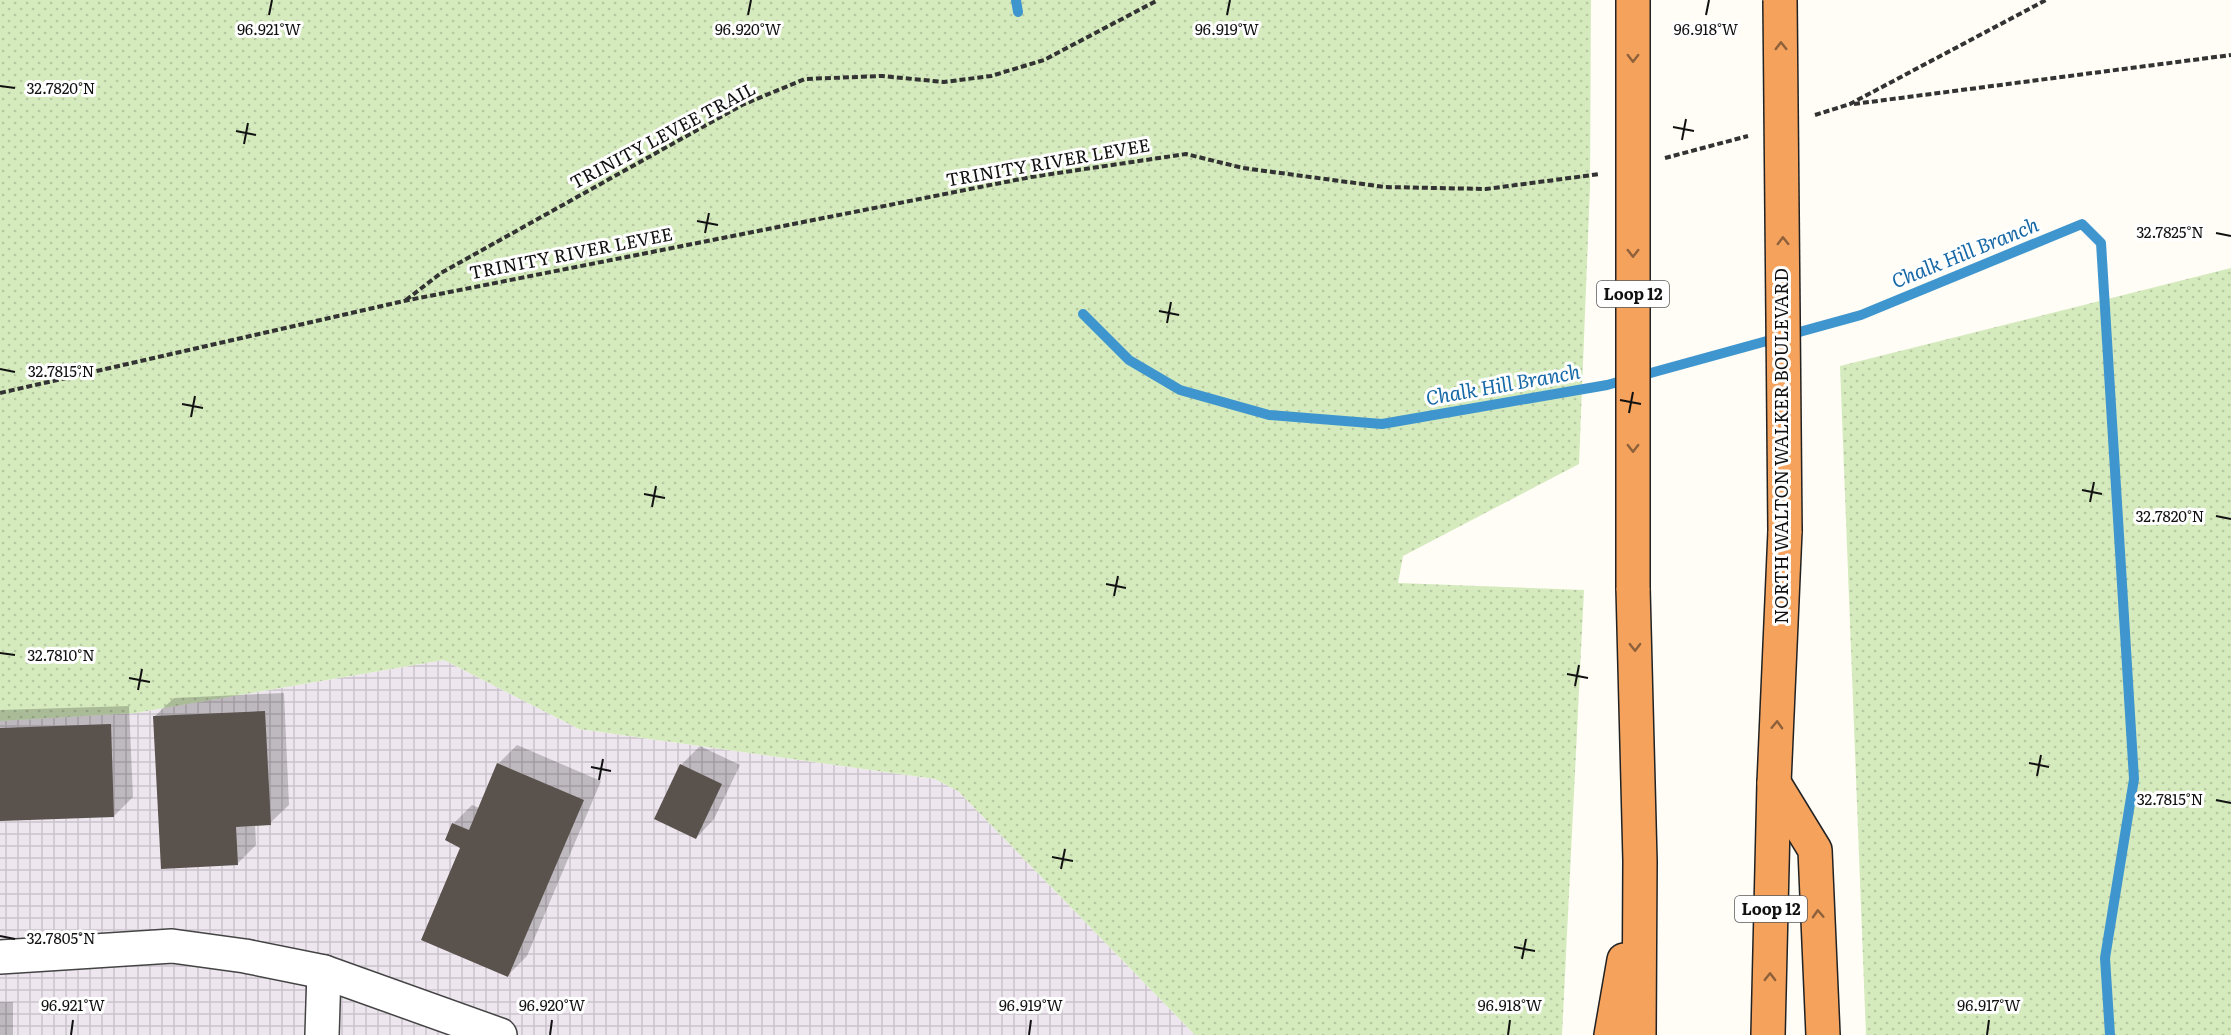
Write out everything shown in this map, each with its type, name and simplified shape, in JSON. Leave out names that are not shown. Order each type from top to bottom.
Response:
[{"type":"highway","name":"Loop 12","points":[[1633,0],[1633,588],[1640,861],[1640,1035]]},
{"type":"highway","name":"NORTH WALTON WALKER BOULEVARD","points":[[1768,1035],[1774,783],[1785,531],[1780,0]]},
{"type":"highway","points":[[1774,783],[1815,850],[1823,1035]]},
{"type":"highway","points":[[1611,1035],[1640,861]]},
{"type":"street","points":[[0,957],[172,946],[245,956],[324,972],[500,1035]]},
{"type":"street","points":[[322,1035],[324,972]]},
{"type":"path","name":"TRINITY LEVEE TRAIL","points":[[404,301],[441,273],[742,105],[805,79],[882,76],[944,82],[991,76],[1044,60],[1158,0]]},
{"type":"path","points":[[1850,104],[2231,54]]},
{"type":"path","name":"TRINITY RIVER LEVEE","points":[[0,393],[404,301],[1031,177],[1186,154]]},
{"type":"shaded area","points":[[444,660],[579,729],[935,779],[958,791],[1195,1035],[0,1035],[0,721],[135,713]]},
{"type":"green space","points":[[0,0],[1591,0],[1590,187],[1579,464],[1403,556],[1398,583],[1584,590],[1562,1035],[1195,1035],[958,791],[935,779],[579,729],[444,660],[135,713],[0,721]]},
{"type":"green space","points":[[2231,268],[2231,1035],[1866,1035],[1840,366]]},
{"type":"building","points":[[265,711],[271,825],[236,827],[238,865],[161,869],[153,716]]},
{"type":"building","points":[[111,724],[114,817],[0,821],[0,728]]},
{"type":"building","points":[[497,763],[584,800],[508,977],[421,940],[460,848],[445,840],[452,823],[469,830]]},
{"type":"building","points":[[680,764],[722,784],[696,839],[654,819]]},
{"type":"waterway","name":"Chalk Hill Branch","points":[[1016,0],[1018,12]]},
{"type":"waterway","name":"Chalk Hill Branch","points":[[1083,314],[1129,360],[1180,390],[1269,415],[1382,424],[1607,385],[1861,315],[2082,224],[2101,243],[2134,779],[2105,958],[2110,1035]]}]
